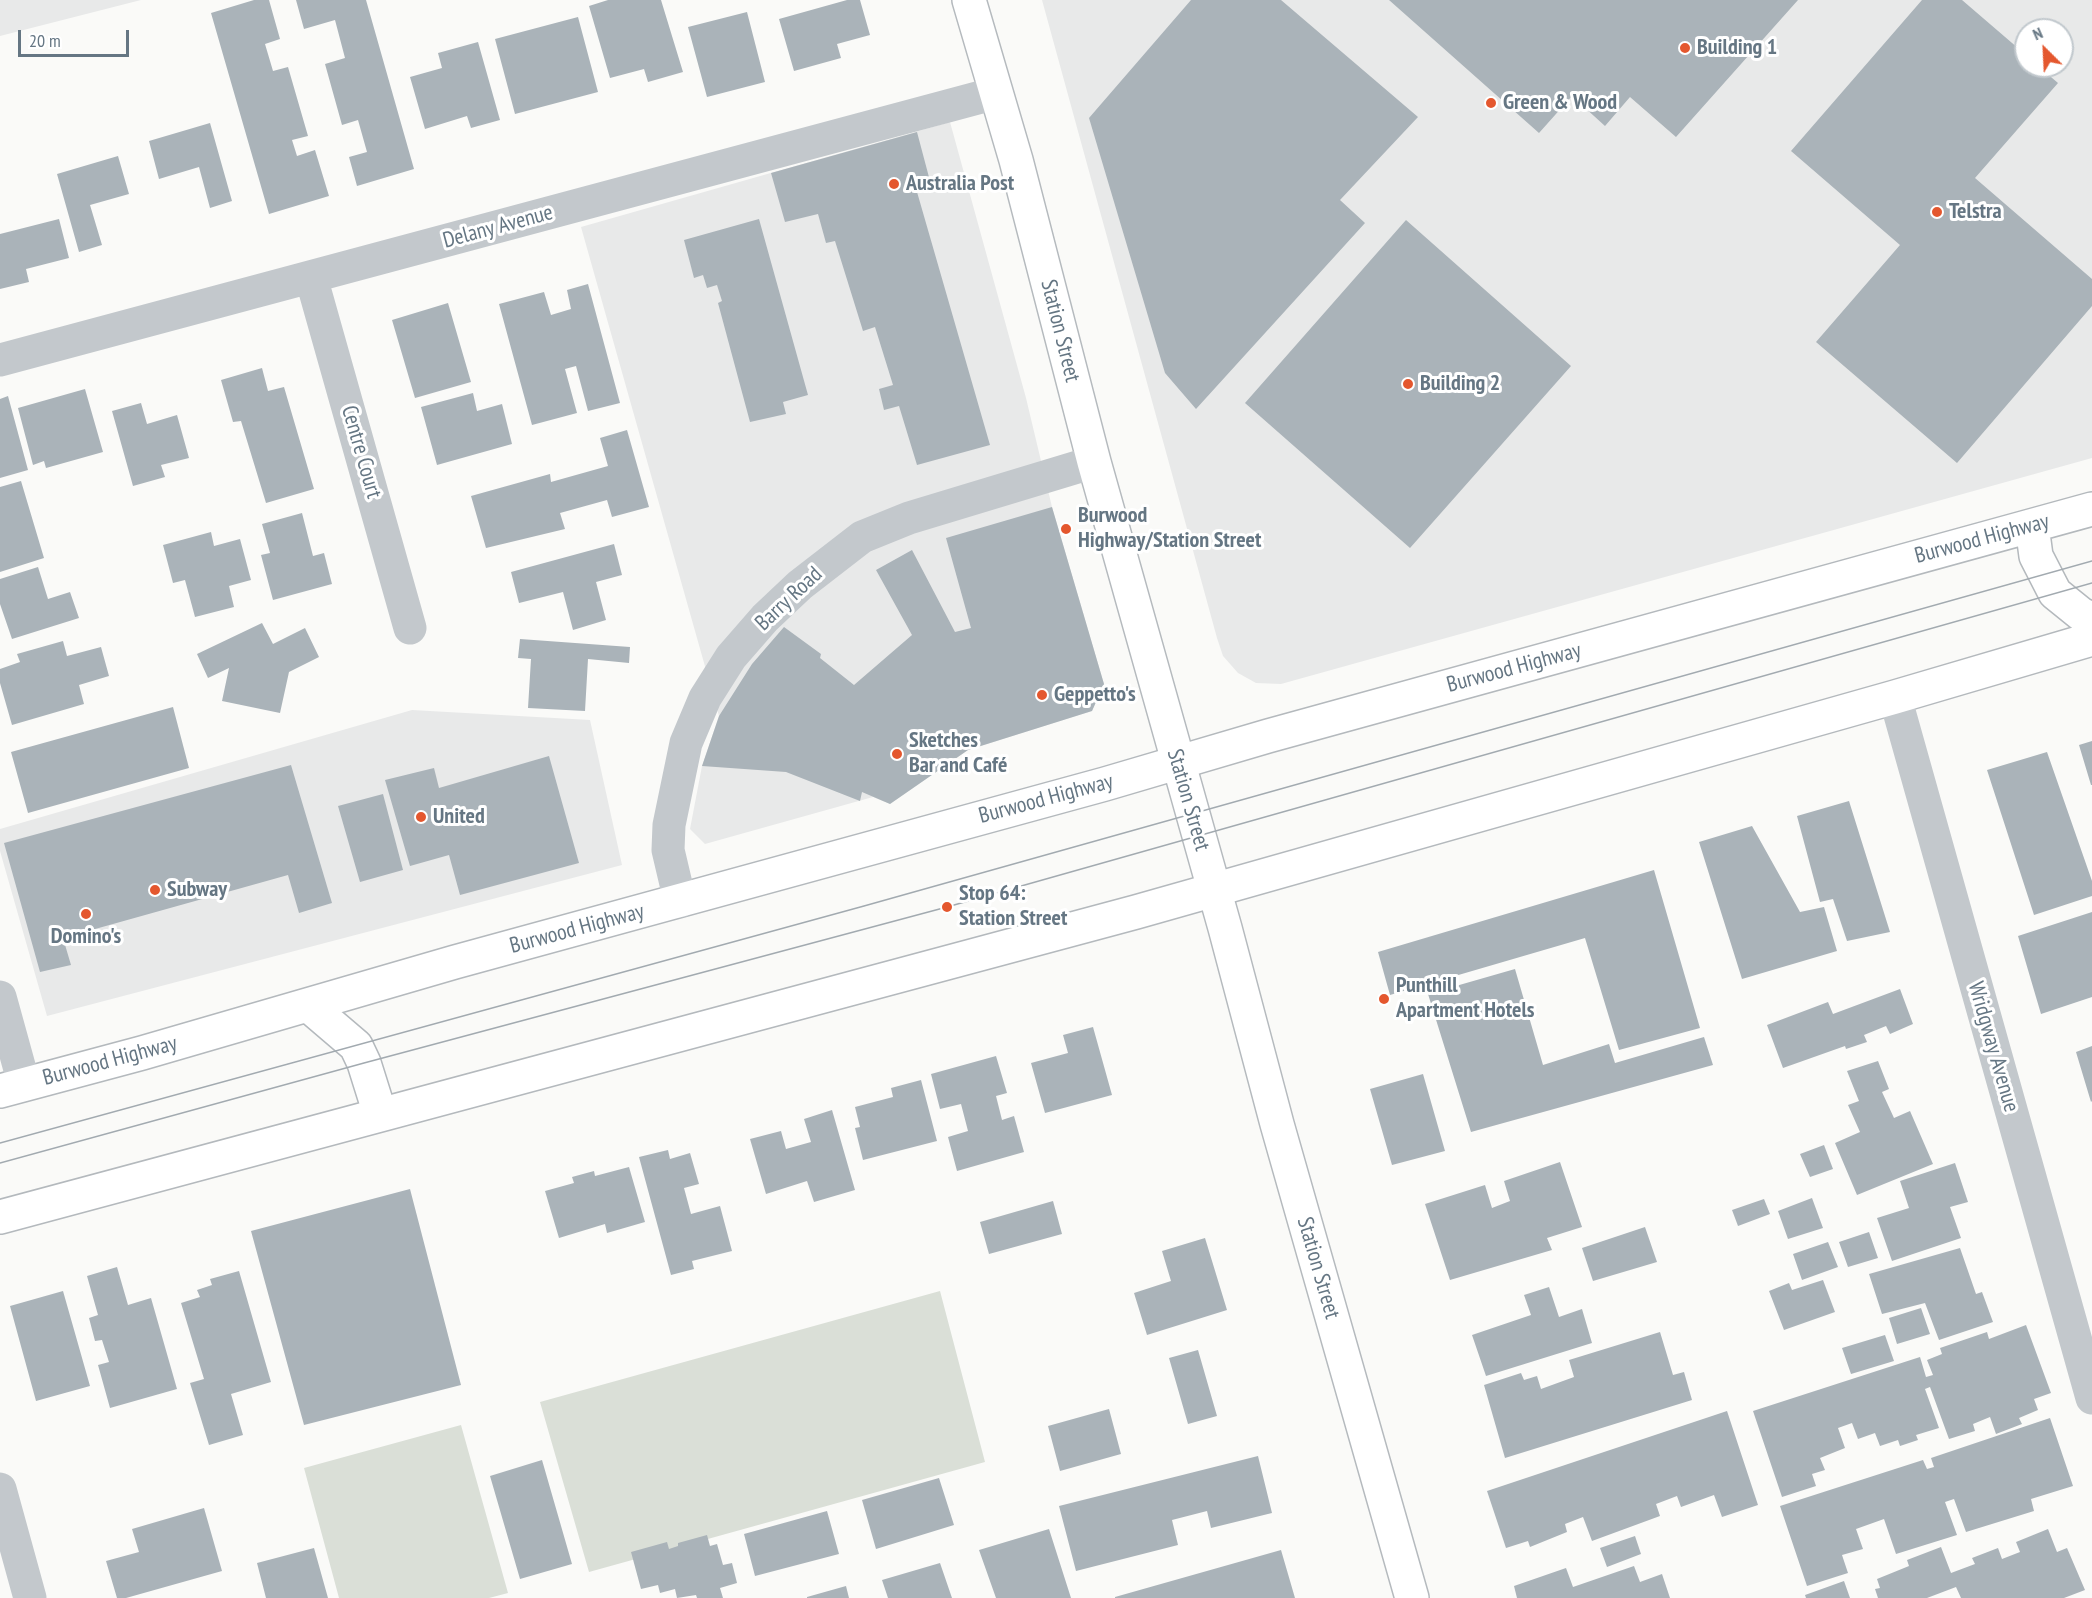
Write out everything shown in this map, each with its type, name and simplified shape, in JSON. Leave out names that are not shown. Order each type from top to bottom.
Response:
[{"type":"main road","name":"Station Street","points":[[969,0],[1016,160],[1094,462],[1214,889],[1277,1124],[1412,1598]]},
{"type":"main road","name":"Burwood Highway","points":[[12,1088],[466,959],[2092,508]]},
{"type":"main road","points":[[2032,526],[2036,556],[2055,593],[2092,620]]},
{"type":"main road","points":[[0,1217],[976,955],[1895,697],[2092,639]]},
{"type":"main road","points":[[308,1005],[356,1046],[364,1063],[380,1114]]},
{"type":"street","name":"Delany Avenue","points":[[0,360],[996,93]]},
{"type":"street","name":"Centre Court","points":[[311,277],[410,628]]},
{"type":"street","name":"Barry Road","points":[[680,901],[672,873],[668,842],[669,825],[686,742],[705,698],[731,657],[765,618],[801,585],[862,537],[909,518],[1094,462]]},
{"type":"street","name":"Wridgway Avenue","points":[[1895,697],[2092,1398]]},
{"type":"street","points":[[0,997],[12,1088]]},
{"type":"street","points":[[0,1489],[30,1598]]},
{"type":"shaded area","points":[[0,0],[141,0],[0,36]]},
{"type":"shaded area","points":[[1042,0],[2092,0],[2092,458],[1281,684],[1256,683],[1238,673],[1223,656]]},
{"type":"shaded area","points":[[950,122],[1026,398],[1052,507],[1104,684],[1092,711],[968,750],[890,804],[873,797],[705,844],[690,829],[702,766],[719,716],[581,227]]},
{"type":"shaded area","points":[[412,710],[590,720],[622,865],[47,1016],[0,851],[0,829]]},
{"type":"shaded area","points":[[940,1291],[985,1462],[589,1572],[540,1402]]},
{"type":"shaded area","points":[[461,1425],[508,1593],[489,1598],[339,1598],[304,1468]]},
{"type":"building","points":[[254,0],[269,0],[280,39],[265,44],[273,71],[288,67],[308,136],[292,140],[297,156],[315,150],[329,196],[269,214],[211,13]]},
{"type":"building","points":[[296,0],[366,0],[414,169],[357,186],[349,157],[367,152],[358,120],[342,125],[325,64],[345,58],[335,20],[304,29]]},
{"type":"building","points":[[608,0],[661,0],[683,72],[648,82],[644,69],[610,78],[589,6]]},
{"type":"building","points":[[847,0],[860,0],[870,35],[837,44],[841,58],[794,71],[779,19]]},
{"type":"building","points":[[1191,0],[1281,0],[1418,117],[1340,200],[1365,223],[1196,409],[1165,373],[1089,118]]},
{"type":"building","points":[[1389,0],[1798,0],[1676,137],[1630,97],[1605,126],[1572,96],[1539,133]]},
{"type":"building","name":"Telstra","points":[[1922,0],[1962,0],[2014,45],[2014,78],[2052,78],[2058,83],[1975,178],[2092,279],[2092,306],[1957,463],[1816,342],[1900,245],[1791,151]]},
{"type":"building","points":[[747,12],[765,82],[707,97],[688,27]]},
{"type":"building","points":[[578,17],[598,92],[515,114],[495,39]]},
{"type":"building","points":[[478,42],[500,120],[471,128],[467,116],[425,129],[410,77],[442,68],[438,53]]},
{"type":"building","points":[[210,123],[232,201],[210,208],[199,167],[159,179],[149,141]]},
{"type":"building","points":[[917,132],[930,181],[915,185],[990,445],[917,465],[899,406],[884,410],[879,389],[893,385],[875,327],[863,331],[835,241],[826,243],[818,214],[785,222],[771,173]]},
{"type":"building","points":[[118,156],[129,194],[90,205],[102,245],[79,252],[57,174]]},
{"type":"building","points":[[59,219],[69,258],[26,269],[29,282],[0,289],[0,234]]},
{"type":"building","points":[[759,219],[808,395],[783,402],[786,414],[750,422],[718,303],[722,301],[717,285],[707,288],[703,275],[694,278],[684,240]]},
{"type":"building","name":"Building 2","points":[[1406,220],[1571,366],[1410,548],[1245,403]]},
{"type":"building","points":[[588,284],[620,403],[588,411],[576,366],[565,369],[577,413],[532,425],[499,304],[544,292],[551,315],[571,309],[567,290]]},
{"type":"building","points":[[448,303],[471,382],[415,398],[392,320]]},
{"type":"building","points":[[262,368],[268,391],[284,387],[314,489],[266,503],[241,421],[233,422],[221,380]]},
{"type":"building","points":[[85,389],[103,452],[46,468],[44,461],[33,465],[18,408]]},
{"type":"building","points":[[473,393],[477,411],[502,404],[512,444],[437,465],[421,407]]},
{"type":"building","points":[[8,396],[28,470],[0,478],[0,399]]},
{"type":"building","points":[[141,403],[147,424],[177,415],[189,458],[161,465],[165,477],[133,486],[112,411]]},
{"type":"building","points":[[627,430],[649,507],[612,517],[607,500],[560,513],[565,529],[486,548],[471,496],[550,474],[551,482],[608,466],[600,438]]},
{"type":"building","points":[[21,481],[44,558],[0,572],[0,487]]},
{"type":"building","points":[[1052,507],[1104,684],[1092,711],[968,750],[890,804],[862,792],[860,801],[786,772],[702,766],[719,716],[752,664],[784,627],[821,654],[820,658],[854,685],[912,635],[876,570],[912,550],[955,632],[971,628],[946,538]]},
{"type":"building","points":[[302,513],[313,556],[324,553],[332,584],[273,600],[261,555],[270,553],[262,524]]},
{"type":"building","points":[[211,532],[214,546],[240,539],[251,580],[229,586],[234,607],[195,617],[185,580],[173,583],[163,545]]},
{"type":"building","points":[[614,544],[622,575],[596,582],[606,620],[573,630],[563,592],[519,603],[511,572]]},
{"type":"building","points":[[38,567],[48,599],[70,592],[79,618],[12,639],[0,604],[0,579]]},
{"type":"building","points":[[262,623],[273,644],[305,628],[319,657],[289,672],[280,713],[222,701],[229,668],[208,678],[197,654]]},
{"type":"building","points":[[520,639],[630,647],[629,663],[588,659],[585,711],[528,708],[531,659],[518,658]]},
{"type":"building","points":[[63,641],[67,656],[101,647],[109,676],[79,685],[84,704],[12,725],[0,683],[0,669],[20,662],[17,654]]},
{"type":"building","points":[[173,707],[189,768],[28,813],[11,752]]},
{"type":"building","points":[[2092,741],[2092,785],[2091,785],[2079,745]]},
{"type":"building","points":[[2047,752],[2092,881],[2092,896],[2034,915],[1987,770]]},
{"type":"building","points":[[549,756],[579,863],[460,895],[449,855],[410,866],[385,780],[434,768],[439,788]]},
{"type":"building","points":[[291,765],[332,903],[299,913],[288,875],[63,938],[71,965],[40,972],[4,843]]},
{"type":"building","points":[[383,794],[403,870],[360,882],[338,806]]},
{"type":"building","points":[[1849,801],[1890,932],[1847,941],[1833,899],[1820,902],[1797,816]]},
{"type":"building","points":[[1752,826],[1800,912],[1824,907],[1837,951],[1742,979],[1699,842]]},
{"type":"building","points":[[1654,870],[1700,1028],[1619,1050],[1585,938],[1390,995],[1378,952]]},
{"type":"building","points":[[2092,912],[2092,997],[2041,1014],[2018,936]]},
{"type":"building","points":[[1515,969],[1543,1065],[1609,1044],[1615,1063],[1704,1037],[1713,1065],[1471,1132],[1428,994]]},
{"type":"building","points":[[1900,989],[1913,1024],[1890,1034],[1886,1026],[1864,1035],[1867,1042],[1846,1049],[1845,1046],[1783,1068],[1767,1025],[1828,1002],[1833,1014]]},
{"type":"building","points":[[1093,1027],[1112,1095],[1045,1113],[1031,1063],[1068,1053],[1063,1035]]},
{"type":"building","points":[[2092,1046],[2092,1101],[2091,1102],[2076,1052]]},
{"type":"building","points":[[996,1056],[1007,1093],[996,1096],[1002,1120],[1014,1116],[1024,1152],[957,1171],[948,1137],[968,1131],[961,1104],[940,1109],[931,1074]]},
{"type":"building","points":[[1878,1061],[1889,1089],[1882,1092],[1894,1118],[1910,1111],[1933,1164],[1857,1195],[1835,1143],[1860,1132],[1848,1105],[1859,1101],[1847,1071]]},
{"type":"building","points":[[1423,1074],[1445,1151],[1392,1165],[1370,1089]]},
{"type":"building","points":[[921,1080],[937,1141],[863,1160],[855,1128],[860,1127],[855,1107],[893,1097],[891,1088]]},
{"type":"building","points":[[832,1110],[855,1190],[814,1202],[807,1181],[766,1194],[750,1139],[781,1131],[786,1149],[811,1142],[804,1119]]},
{"type":"building","points":[[1824,1145],[1833,1169],[1810,1177],[1800,1154]]},
{"type":"building","points":[[668,1150],[670,1159],[690,1153],[699,1184],[684,1188],[691,1214],[720,1206],[732,1251],[692,1261],[694,1269],[671,1275],[639,1157]]},
{"type":"building","points":[[1560,1162],[1582,1227],[1547,1238],[1552,1250],[1450,1280],[1425,1204],[1485,1185],[1492,1208],[1510,1201],[1504,1181]]},
{"type":"building","points":[[1955,1163],[1968,1202],[1950,1207],[1961,1238],[1892,1261],[1877,1218],[1909,1208],[1900,1181]]},
{"type":"building","points":[[629,1167],[645,1222],[607,1233],[605,1224],[559,1238],[545,1191],[574,1183],[572,1177],[594,1171],[595,1176]]},
{"type":"building","points":[[410,1189],[461,1385],[304,1425],[251,1231]]},
{"type":"building","points":[[1812,1198],[1823,1228],[1788,1239],[1778,1211]]},
{"type":"building","points":[[1764,1199],[1770,1214],[1738,1226],[1732,1210]]},
{"type":"building","points":[[1053,1201],[1062,1234],[989,1254],[980,1222]]},
{"type":"building","points":[[1645,1227],[1657,1262],[1593,1281],[1582,1248]]},
{"type":"building","points":[[1869,1232],[1878,1258],[1848,1267],[1839,1242]]},
{"type":"building","points":[[1205,1238],[1227,1310],[1147,1335],[1134,1293],[1171,1281],[1162,1251]]},
{"type":"building","points":[[1828,1242],[1838,1267],[1802,1280],[1793,1254]]},
{"type":"building","points":[[1960,1248],[1976,1294],[1982,1292],[1993,1322],[1939,1340],[1925,1303],[1882,1314],[1869,1274]]},
{"type":"building","points":[[117,1267],[128,1305],[151,1298],[177,1389],[110,1408],[98,1365],[109,1362],[102,1340],[95,1341],[89,1318],[98,1315],[87,1276]]},
{"type":"building","points":[[239,1271],[271,1382],[231,1394],[243,1435],[209,1445],[190,1383],[204,1379],[181,1303],[200,1297],[197,1290],[212,1285],[210,1279]]},
{"type":"building","points":[[1823,1280],[1835,1312],[1784,1330],[1769,1291],[1789,1283],[1792,1290]]},
{"type":"building","points":[[1549,1287],[1559,1317],[1582,1309],[1592,1343],[1486,1376],[1472,1335],[1531,1315],[1524,1295]]},
{"type":"building","points":[[63,1291],[90,1386],[36,1401],[10,1306]]},
{"type":"building","points":[[1921,1308],[1930,1334],[1897,1344],[1889,1318]]},
{"type":"building","points":[[2026,1325],[2051,1393],[2034,1399],[2038,1410],[2019,1418],[2022,1424],[1996,1434],[1990,1417],[1973,1424],[1975,1431],[1949,1439],[1930,1387],[1925,1389],[1939,1428],[1916,1435],[1918,1440],[1900,1446],[1898,1440],[1880,1446],[1875,1433],[1858,1439],[1852,1423],[1838,1428],[1845,1448],[1820,1458],[1825,1470],[1812,1474],[1816,1486],[1782,1497],[1753,1411],[1920,1357],[1926,1377],[1933,1375],[1927,1360],[1942,1354],[1940,1348],[1987,1332],[1989,1339]]},
{"type":"building","points":[[1660,1332],[1673,1375],[1684,1372],[1692,1400],[1505,1458],[1484,1385],[1521,1373],[1524,1380],[1537,1376],[1541,1389],[1574,1377],[1569,1360]]},
{"type":"building","points":[[1885,1335],[1894,1361],[1851,1374],[1842,1348]]},
{"type":"building","points":[[1198,1350],[1217,1416],[1188,1424],[1169,1358]]},
{"type":"building","points":[[1109,1409],[1121,1454],[1060,1471],[1048,1426]]},
{"type":"building","points":[[1727,1411],[1758,1505],[1722,1517],[1714,1495],[1681,1507],[1677,1496],[1656,1504],[1660,1516],[1592,1541],[1583,1517],[1565,1524],[1567,1532],[1530,1547],[1528,1541],[1506,1548],[1487,1491]]},
{"type":"building","points":[[2050,1418],[2073,1486],[2031,1499],[2034,1511],[1966,1532],[1954,1499],[1945,1502],[1957,1535],[1896,1554],[1884,1519],[1856,1529],[1863,1549],[1842,1555],[1848,1573],[1807,1586],[1780,1506],[1923,1460],[1927,1469],[1934,1467],[1931,1458]]},
{"type":"building","points":[[1258,1456],[1272,1513],[1211,1528],[1207,1511],[1172,1520],[1178,1545],[1076,1571],[1059,1506]]},
{"type":"building","points":[[542,1460],[572,1564],[520,1579],[490,1476]]},
{"type":"building","points":[[939,1478],[954,1525],[876,1549],[862,1500]]},
{"type":"building","points":[[204,1508],[222,1571],[126,1598],[117,1598],[106,1561],[139,1552],[132,1529]]},
{"type":"building","points":[[827,1511],[839,1554],[755,1576],[744,1534]]},
{"type":"building","points":[[1049,1529],[1071,1598],[996,1598],[979,1550]]},
{"type":"building","points":[[2048,1529],[2057,1552],[2067,1548],[2085,1590],[2064,1598],[1961,1598],[1956,1587],[1927,1598],[1878,1598],[1875,1589],[1880,1588],[1877,1579],[1909,1566],[1907,1560],[1941,1547],[1951,1573],[1975,1564],[1972,1558],[1998,1548],[2002,1559],[2020,1552],[2016,1542]]},
{"type":"building","points":[[707,1535],[710,1546],[717,1544],[723,1565],[732,1563],[737,1583],[720,1588],[723,1598],[697,1598],[696,1595],[677,1598],[675,1589],[660,1593],[658,1585],[641,1589],[631,1552],[667,1542],[669,1549],[678,1546],[678,1543]]},
{"type":"building","points":[[1635,1536],[1641,1554],[1607,1567],[1600,1548]]},
{"type":"building","points":[[314,1548],[328,1598],[266,1598],[257,1563]]},
{"type":"building","points":[[1281,1550],[1295,1598],[1115,1598],[1115,1597]]},
{"type":"building","points":[[940,1563],[952,1598],[888,1598],[882,1580]]},
{"type":"building","points":[[1634,1566],[1640,1582],[1662,1574],[1670,1598],[1517,1598],[1514,1586],[1566,1568],[1573,1587]]},
{"type":"building","points":[[1844,1581],[1850,1598],[1806,1598],[1805,1595]]},
{"type":"building","points":[[846,1586],[849,1598],[807,1598],[807,1597]]},
{"type":"tram line","points":[[0,1143],[864,906],[2092,561]]},
{"type":"tram line","points":[[0,1163],[947,907],[2092,583]]},
{"type":"place","name":"Building 1","points":[[1685,48]]},
{"type":"place","name":"Green & Wood","points":[[1491,103]]},
{"type":"place","name":"Australia Post","points":[[894,184]]},
{"type":"place","name":"Telstra","points":[[1937,212]]},
{"type":"place","name":"Building 2","points":[[1408,384]]},
{"type":"place","name":"Burwood Highway/Station Street","points":[[1066,529]]},
{"type":"place","name":"Geppetto's","points":[[1042,695]]},
{"type":"place","name":"Sketches Bar and Café","points":[[897,754]]},
{"type":"place","name":"United","points":[[421,817]]},
{"type":"place","name":"Subway","points":[[155,890]]},
{"type":"place","name":"Stop 64: Station Street","points":[[947,907]]},
{"type":"place","name":"Domino's","points":[[86,914]]},
{"type":"place","name":"Punthill Apartment Hotels","points":[[1384,999]]}]
